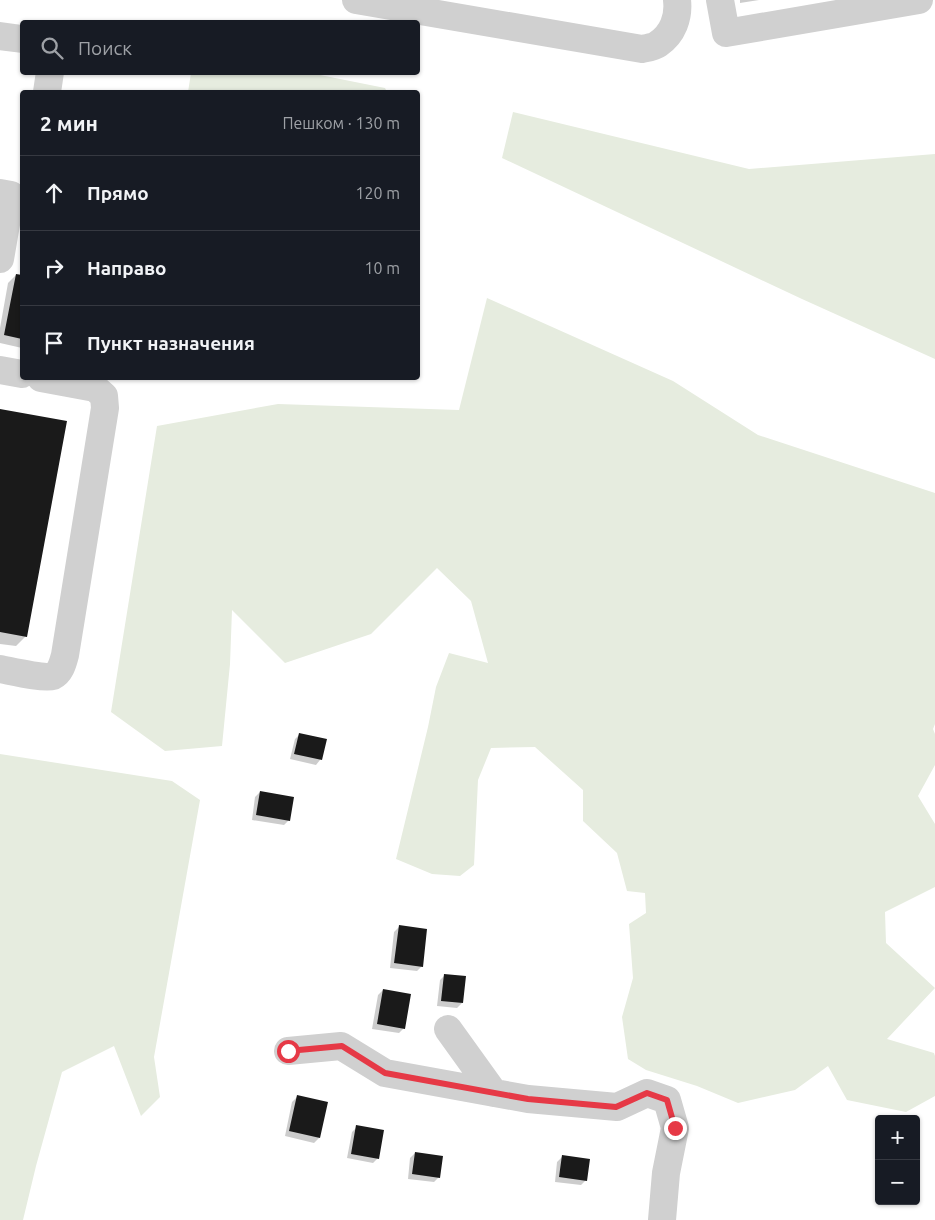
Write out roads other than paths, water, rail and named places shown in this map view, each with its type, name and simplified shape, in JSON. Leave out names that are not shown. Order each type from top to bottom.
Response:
[{"type":"lane","points":[[356,0],[642,49],[658,44],[669,33],[676,20],[677,0]]},
{"type":"lane","points":[[720,0],[726,33],[919,0]]},
{"type":"lane","points":[[0,36],[20,39]]},
{"type":"lane","points":[[47,90],[50,75]]},
{"type":"lane","points":[[0,259],[11,193]]},
{"type":"lane","points":[[0,370],[20,374]]},
{"type":"lane","points":[[0,669],[44,677],[53,676],[60,669],[67,646],[105,408],[104,396],[94,388],[52,380]]},
{"type":"lane","points":[[448,1029],[494,1093]]},
{"type":"lane","points":[[288,1051],[342,1046],[385,1073],[528,1099],[616,1107],[647,1093],[667,1100],[675,1128],[666,1173],[662,1220]]}]
